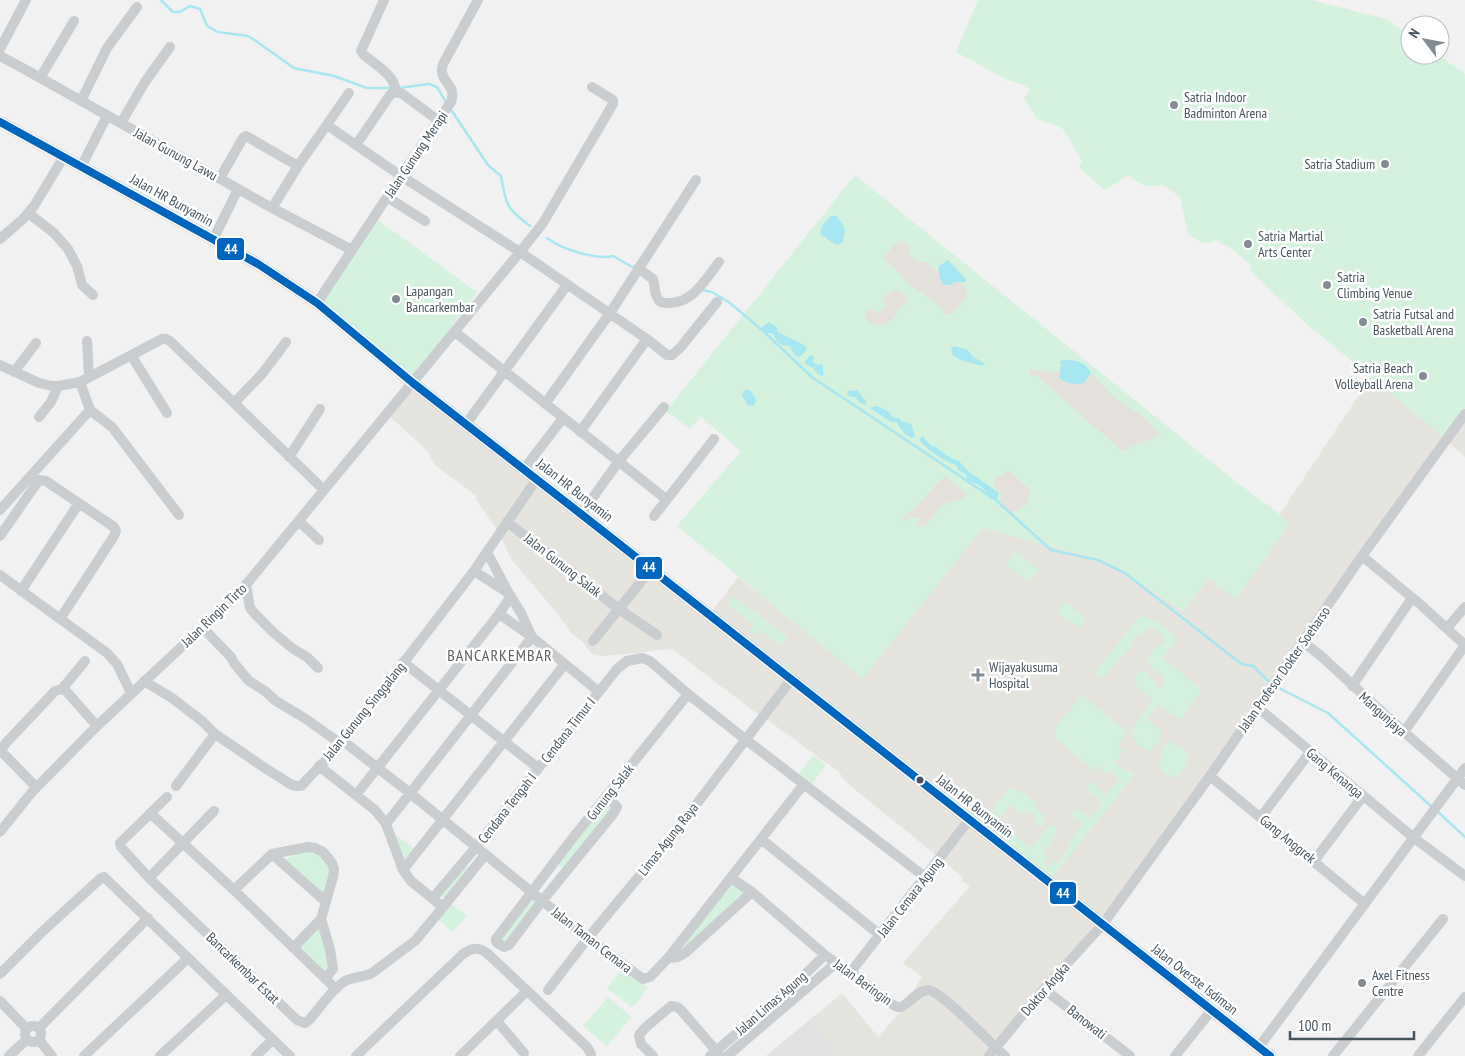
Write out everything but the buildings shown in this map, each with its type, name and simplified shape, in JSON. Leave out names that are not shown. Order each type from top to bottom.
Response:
[{"type":"main road","name":"Jalan HR Bunyamin","points":[[0,122],[258,264],[317,303],[413,383],[1103,924]]},
{"type":"main road","name":"Jalan Overste Isdiman","points":[[1103,924],[1270,1056]]},
{"type":"street","points":[[0,49],[26,0]]},
{"type":"street","points":[[384,0],[361,51],[391,78],[396,89],[438,121]]},
{"type":"street","name":"Jalan Gunung Merapi","points":[[317,303],[452,102],[453,91],[442,75],[441,70],[478,0]]},
{"type":"street","points":[[80,101],[107,48],[137,6]]},
{"type":"street","points":[[40,78],[74,21]]},
{"type":"street","points":[[121,123],[170,47]]},
{"type":"street","name":"Jalan Gunung Lawu","points":[[0,56],[272,208],[352,250]]},
{"type":"street","name":"Jalan Ringin Tirto","points":[[0,832],[36,787],[97,726],[240,592],[520,252],[543,223],[613,104],[613,100],[592,86]]},
{"type":"street","points":[[356,145],[396,89]]},
{"type":"street","points":[[272,208],[298,166],[349,93]]},
{"type":"street","points":[[80,167],[107,116]]},
{"type":"street","points":[[327,125],[401,176],[520,252],[610,313],[667,355],[672,355],[680,348],[717,302]]},
{"type":"street","points":[[220,178],[242,138],[246,136],[298,166]]},
{"type":"street","points":[[0,238],[34,206],[63,158]]},
{"type":"street","points":[[545,404],[610,313],[696,180]]},
{"type":"street","points":[[213,240],[238,189]]},
{"type":"street","points":[[387,197],[425,221]]},
{"type":"street","points":[[28,213],[54,233],[68,249],[77,266],[82,285],[93,295]]},
{"type":"street","points":[[638,268],[653,279],[656,296],[659,300],[663,303],[671,304],[679,302],[695,292],[719,262]]},
{"type":"street","points":[[466,424],[567,285]]},
{"type":"street","points":[[455,332],[666,499]]},
{"type":"street","points":[[0,365],[39,383],[58,386],[84,380],[166,339],[324,490]]},
{"type":"street","points":[[580,432],[647,339]]},
{"type":"street","points":[[87,341],[84,380],[90,410],[112,427],[179,515]]},
{"type":"street","points":[[234,403],[262,374],[286,342]]},
{"type":"street","points":[[14,372],[36,343]]},
{"type":"street","points":[[131,356],[166,413]]},
{"type":"street","points":[[39,417],[51,402],[58,386]]},
{"type":"street","points":[[581,514],[619,461],[664,407]]},
{"type":"street","points":[[289,457],[320,409]]},
{"type":"street","points":[[0,510],[90,410]]},
{"type":"street","name":"Jalan Profesor Dokter Soeharso","points":[[1103,924],[1210,776],[1362,556],[1465,414]]},
{"type":"street","points":[[524,469],[562,418]]},
{"type":"street","points":[[654,516],[714,439]]},
{"type":"street","points":[[0,536],[39,480],[46,481],[114,527],[116,530],[114,536],[60,619]]},
{"type":"street","name":"Jalan Gunung Singgalang","points":[[144,680],[172,698],[215,734],[268,770],[297,786],[303,784],[342,743],[474,571],[536,480]]},
{"type":"street","points":[[21,591],[79,503]]},
{"type":"street","points":[[299,521],[319,540]]},
{"type":"street","name":"Jalan Gunung Salak","points":[[507,522],[657,635]]},
{"type":"street","points":[[487,552],[521,613],[532,637]]},
{"type":"street","points":[[1362,556],[1465,645],[1404,732]]},
{"type":"street","points":[[593,641],[650,569]]},
{"type":"street","points":[[474,571],[509,594]]},
{"type":"street","points":[[0,575],[112,658],[131,693]]},
{"type":"street","points":[[246,584],[250,608],[253,612],[274,633],[292,648],[307,657],[318,668]]},
{"type":"street","points":[[356,795],[499,614],[509,594]]},
{"type":"street","points":[[1352,686],[1412,598]]},
{"type":"street","points":[[1447,628],[1465,606]]},
{"type":"street","points":[[499,614],[532,637],[598,691]]},
{"type":"street","name":"Jalan Taman Cemara","points":[[202,627],[231,658],[247,679],[276,701],[306,719],[377,768],[588,938],[643,978],[650,977],[668,958],[804,784]]},
{"type":"street","points":[[386,824],[532,637]]},
{"type":"street","name":"Mangunjaya","points":[[1302,642],[1321,656],[1352,686],[1461,781]]},
{"type":"street","name":"Cendana Timur I","points":[[538,768],[598,691],[622,664],[627,661],[642,658],[650,661],[688,694]]},
{"type":"street","points":[[36,787],[0,751],[55,691],[62,689],[85,661]]},
{"type":"street","points":[[403,662],[538,768]]},
{"type":"street","points":[[403,870],[564,664]]},
{"type":"street","name":"Limas Agung Raya","points":[[548,990],[588,938],[670,839],[791,680]]},
{"type":"street","points":[[62,689],[97,726]]},
{"type":"street","points":[[688,694],[924,877]]},
{"type":"street","name":"Gunung Salak","points":[[542,901],[509,945],[504,948],[496,942],[496,939],[568,844],[688,694]]},
{"type":"street","name":"Gang Kenanga","points":[[1257,708],[1414,838],[1465,876]]},
{"type":"street","points":[[176,786],[215,734]]},
{"type":"street","points":[[1261,817],[1310,752]]},
{"type":"street","points":[[319,766],[375,810],[386,824],[403,870],[411,881],[443,907]]},
{"type":"street","name":"Cendana Tengah I","points":[[433,898],[538,768]]},
{"type":"street","points":[[1259,1047],[1435,809],[1461,781],[1465,768]]},
{"type":"street","name":"Gang Anggrek","points":[[1210,776],[1365,904]]},
{"type":"street","points":[[1314,861],[1363,796]]},
{"type":"street","name":"Bancarkembar Estat","points":[[167,797],[120,843],[121,847],[149,878],[302,1023],[309,1020],[336,988],[346,981],[366,976],[380,968],[415,941],[485,854]]},
{"type":"street","points":[[542,901],[616,810],[615,804],[606,797]]},
{"type":"street","points":[[149,878],[214,811]]},
{"type":"street","points":[[150,813],[336,988]]},
{"type":"street","name":"Jalan Cemara Agung","points":[[850,973],[969,820]]},
{"type":"street","points":[[761,839],[880,935]]},
{"type":"street","points":[[234,890],[272,854],[308,847],[315,848],[328,856],[334,869],[321,919],[293,948]]},
{"type":"street","points":[[272,854],[326,902]]},
{"type":"street","points":[[0,974],[43,931],[102,877],[106,878],[290,1056]]},
{"type":"street","name":"Jalan Beringin","points":[[731,878],[752,892],[825,956],[897,1007],[905,1006],[926,990],[935,992],[948,1003],[992,1052]]},
{"type":"street","points":[[668,958],[678,957],[685,953],[752,892]]},
{"type":"street","points":[[39,1028],[148,918]]},
{"type":"street","points":[[321,919],[333,969],[325,979]]},
{"type":"street","points":[[1333,1056],[1442,919]]},
{"type":"street","name":"Doktor Angka","points":[[992,1052],[1044,989],[1103,924]]},
{"type":"street","points":[[356,1056],[463,954],[476,948],[488,954],[587,1047],[591,1056]]},
{"type":"street","name":"Jalan Limas Agung","points":[[653,1056],[641,1044],[639,1035],[644,1028],[671,1006],[681,1010],[716,1054],[825,956]]},
{"type":"street","points":[[84,1056],[187,958]]},
{"type":"street","name":"Jalan Limas Agung","points":[[727,1056],[836,963]]},
{"type":"street","points":[[800,979],[807,989]]},
{"type":"street","name":"Banowati","points":[[1044,989],[1130,1056]]},
{"type":"street","points":[[460,1056],[527,991]]},
{"type":"street","points":[[160,1056],[226,995]]},
{"type":"street","points":[[1418,1056],[1465,997]]},
{"type":"street","points":[[0,1001],[26,1028]]},
{"type":"street","points":[[1175,1056],[1211,1011]]},
{"type":"street","points":[[757,1016],[764,1025]]},
{"type":"street","points":[[497,1021],[524,1053]]},
{"type":"street","points":[[26,1028],[34,1026],[39,1028]]},
{"type":"street","points":[[26,1028],[24,1034],[26,1040],[31,1043],[39,1040]]},
{"type":"street","points":[[39,1028],[41,1034],[39,1040]]},
{"type":"street","points":[[9,1056],[26,1040]]},
{"type":"street","points":[[39,1040],[52,1056]]},
{"type":"street","points":[[256,1056],[272,1040]]},
{"type":"street","points":[[992,1052],[1005,1056]]},
{"type":"shaded area","points":[[1371,377],[1446,439],[1465,411],[1465,457],[1446,440],[1103,924],[989,1056],[766,1056],[842,993],[878,1037],[904,1007],[922,977],[903,963],[970,886],[961,881],[963,877],[853,788],[841,777],[841,774],[672,649],[604,656],[592,654],[583,642],[571,633],[557,613],[511,559],[499,533],[475,499],[477,496],[435,465],[424,448],[387,415],[413,383],[709,615],[738,577],[863,678],[982,528],[1107,561],[1184,612],[1208,578],[1279,515]]},
{"type":"shaded area","points":[[810,1020],[838,1056],[766,1056]]},
{"type":"green space","points":[[978,0],[1311,0],[1386,19],[1400,29],[1400,65],[1450,65],[1450,63],[1465,74],[1465,411],[1446,439],[1312,329],[1249,270],[1252,266],[1228,246],[1221,244],[1214,238],[1213,242],[1202,243],[1188,234],[1180,197],[1164,185],[1145,186],[1129,175],[1105,190],[1079,168],[1082,161],[1062,128],[1037,119],[1024,98],[1030,90],[1025,85],[1007,80],[956,52]]},
{"type":"green space","points":[[855,175],[1290,524],[1236,599],[1208,578],[1184,612],[1107,561],[982,528],[863,679],[677,526],[741,451],[701,417],[690,429],[666,411]]},
{"type":"green space","name":"Lapangan Bancarkembar","points":[[378,220],[477,292],[414,378],[315,306]]},
{"type":"green space","points":[[1016,551],[1039,569],[1029,582],[1006,564]]},
{"type":"green space","points":[[734,596],[788,637],[780,646],[760,630],[756,635],[750,631],[754,625],[727,604]]},
{"type":"green space","points":[[1065,601],[1086,618],[1079,628],[1057,612]]},
{"type":"green space","points":[[1142,616],[1152,619],[1171,632],[1177,640],[1163,658],[1199,687],[1200,691],[1182,718],[1177,718],[1158,704],[1147,719],[1161,730],[1161,737],[1157,745],[1149,751],[1139,745],[1132,733],[1152,700],[1138,687],[1135,679],[1136,674],[1142,671],[1147,673],[1158,688],[1161,688],[1164,678],[1151,667],[1148,660],[1157,645],[1163,645],[1165,642],[1163,637],[1150,627],[1147,631],[1136,636],[1129,649],[1104,677],[1100,677],[1095,672],[1138,618]]},
{"type":"green space","points":[[1082,695],[1128,732],[1116,747],[1123,751],[1115,763],[1126,771],[1132,771],[1133,777],[1056,873],[1050,877],[991,830],[991,817],[995,807],[1010,788],[1022,792],[1029,798],[1035,808],[1044,816],[1040,828],[1034,823],[1038,818],[1028,810],[1023,815],[1010,805],[999,820],[1032,848],[1049,824],[1056,827],[1057,830],[1054,835],[1056,836],[1043,854],[1048,858],[1044,863],[1049,867],[1055,860],[1058,863],[1070,847],[1069,843],[1083,824],[1071,815],[1077,808],[1090,818],[1103,803],[1086,789],[1089,783],[1097,784],[1095,787],[1106,795],[1120,778],[1109,770],[1106,774],[1102,771],[1101,766],[1096,772],[1056,739],[1055,728]]},
{"type":"green space","points":[[1169,741],[1183,749],[1187,756],[1184,769],[1176,778],[1166,775],[1158,767],[1161,761],[1161,750]]},
{"type":"green space","points":[[813,755],[826,765],[812,784],[799,774]]},
{"type":"green space","points":[[606,801],[615,809],[565,871],[557,864]]},
{"type":"green space","points":[[394,834],[416,850],[403,866]]},
{"type":"green space","points":[[307,850],[315,850],[330,868],[324,896],[282,860]]},
{"type":"green space","points":[[465,865],[470,869],[446,899],[441,896]]},
{"type":"green space","points":[[732,882],[748,892],[681,953],[674,955]]},
{"type":"green space","points":[[532,896],[540,901],[506,944],[498,938]]},
{"type":"green space","points":[[450,903],[467,916],[453,932],[437,919]]},
{"type":"green space","points":[[319,925],[330,965],[324,974],[297,948]]},
{"type":"green space","points":[[622,968],[648,988],[632,1008],[607,988]]},
{"type":"green space","points":[[608,997],[632,1017],[607,1046],[583,1026]]},
{"type":"sand","points":[[903,241],[911,247],[909,252],[914,259],[927,262],[938,272],[941,282],[950,285],[956,282],[962,283],[968,295],[953,313],[945,314],[937,303],[907,283],[894,267],[883,259],[894,245]]},
{"type":"sand","points":[[896,290],[904,294],[909,301],[898,310],[891,321],[876,325],[865,319],[866,311],[872,309],[875,312],[879,312],[885,307],[886,301],[882,297]]},
{"type":"sand","points":[[1031,369],[1060,373],[1060,378],[1087,378],[1091,373],[1114,397],[1141,415],[1161,434],[1122,451],[1038,377],[1028,375]]},
{"type":"sand","points":[[1009,470],[1031,491],[1027,505],[1011,513],[998,504],[1001,494],[995,487],[993,480]]},
{"type":"sand","points":[[944,476],[967,494],[957,501],[946,503],[926,525],[916,526],[922,518],[920,517],[916,519],[911,516],[905,523],[903,522],[902,519],[918,505]]},
{"type":"water","points":[[831,216],[837,216],[845,229],[843,242],[838,245],[820,234],[822,226]]},
{"type":"water","points":[[948,260],[965,278],[966,282],[955,282],[946,285],[941,282],[939,266]]},
{"type":"water","points":[[769,322],[778,328],[777,331],[804,345],[807,348],[806,351],[799,357],[794,354],[790,346],[778,342],[772,333],[767,333],[762,329]]},
{"type":"water","points":[[954,346],[968,350],[972,356],[985,364],[982,366],[953,356],[951,348]]},
{"type":"water","points":[[811,355],[814,357],[813,362],[818,365],[822,364],[824,375],[818,374],[813,368],[805,364],[805,361]]},
{"type":"water","points":[[1064,360],[1080,362],[1089,369],[1091,373],[1084,383],[1071,384],[1059,378],[1061,364],[1059,362]]},
{"type":"water","points":[[745,390],[752,392],[756,401],[753,406],[747,405],[742,395]]},
{"type":"water","points":[[858,390],[866,400],[866,405],[859,402],[855,397],[847,396],[848,391]]},
{"type":"water","points":[[877,406],[888,411],[893,417],[899,418],[902,422],[911,424],[915,436],[912,438],[905,434],[896,422],[891,422],[870,408]]},
{"type":"water","points":[[923,436],[930,445],[959,461],[968,471],[999,493],[997,499],[993,498],[979,485],[967,480],[967,475],[958,470],[956,465],[941,458],[927,448],[919,440]]},
{"type":"waterway","points":[[161,0],[173,12],[180,12],[190,6],[200,9],[207,26],[218,32],[248,36],[294,68],[334,76],[367,88],[393,88]]},
{"type":"waterway","points":[[398,88],[429,84],[437,87],[446,102]]},
{"type":"waterway","points":[[452,111],[488,165],[501,176],[508,205],[516,215],[530,226]]},
{"type":"waterway","points":[[547,238],[579,253],[606,257],[613,256],[636,269]]},
{"type":"waterway","points":[[702,290],[712,292],[730,303],[813,378],[997,501],[1051,550],[1098,560],[1125,573],[1242,664],[1253,666],[1270,683]]},
{"type":"waterway","points":[[1275,686],[1328,713],[1432,807]]},
{"type":"waterway","points":[[1436,810],[1465,837]]},
{"type":"transit line","name":"44","points":[[0,122],[258,264],[317,303],[413,383],[1270,1056]]},
{"type":"place","name":"Satria Indoor Badminton Arena","points":[[1174,105]]},
{"type":"place","name":"Satria Stadium","points":[[1385,164]]},
{"type":"place","name":"Satria Martial Arts Center","points":[[1248,244]]},
{"type":"place","name":"Satria Climbing Venue","points":[[1327,285]]},
{"type":"place","name":"Lapangan Bancarkembar","points":[[396,299]]},
{"type":"place","name":"Satria Futsal and Basketball Arena","points":[[1363,322]]},
{"type":"place","name":"Satria Beach Volleyball Arena","points":[[1423,376]]},
{"type":"place","name":"Wijayakusuma Hospital","points":[[978,675]]},
{"type":"place","name":"Axel Fitness Centre","points":[[1362,983]]},
{"type":"district","name":"BANCARKEMBAR","points":[[500,655]]}]
